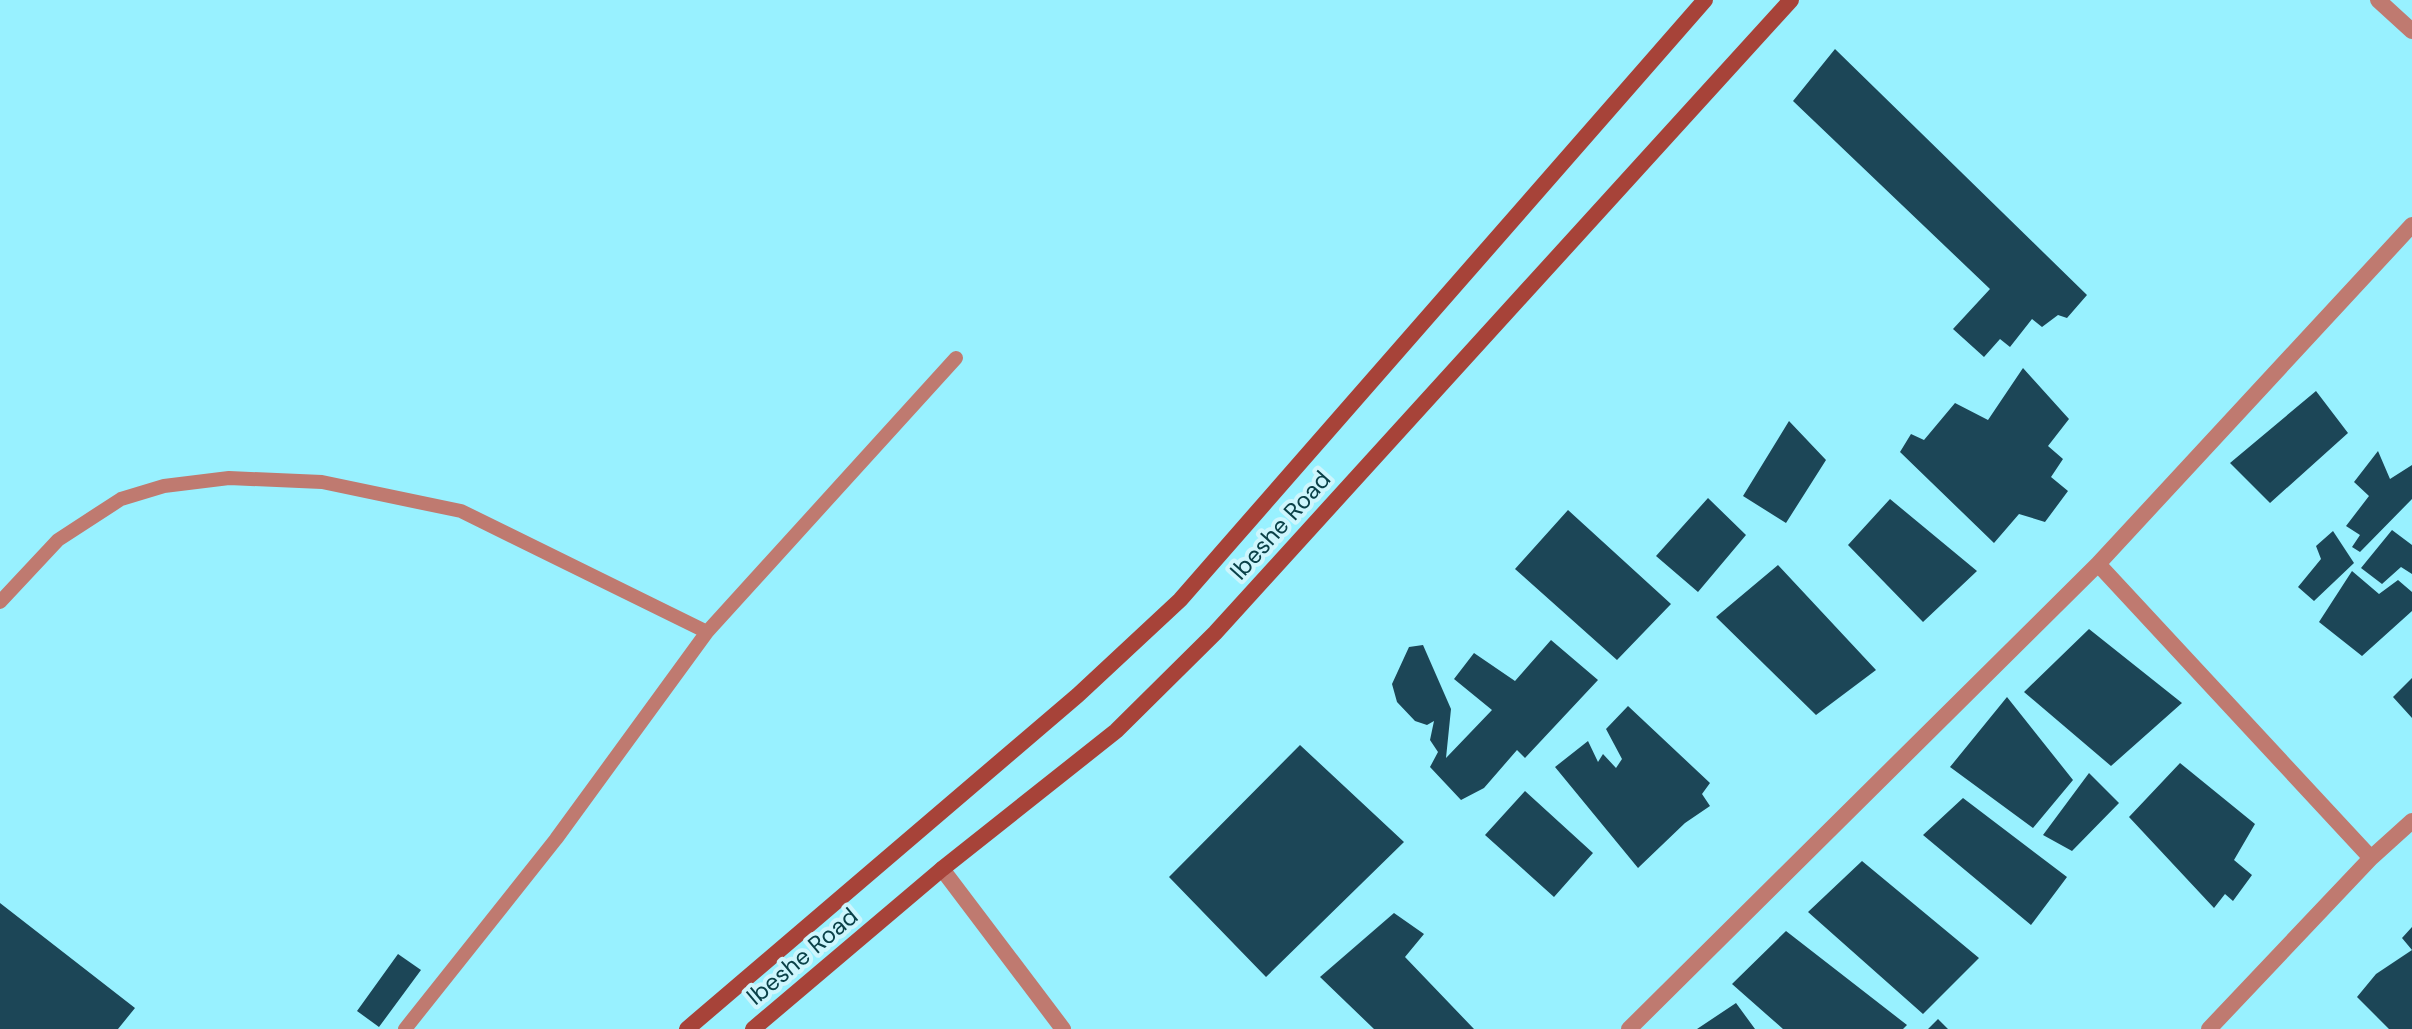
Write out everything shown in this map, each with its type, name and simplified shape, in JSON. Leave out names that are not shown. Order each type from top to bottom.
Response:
[{"type":"main road","name":"Ibeshe Road","points":[[687,1029],[1066,705],[1180,600],[1296,463],[1705,0]]},
{"type":"main road","name":"Ibeshe Road","points":[[753,1029],[942,869],[1116,731],[1215,633],[1791,0]]},
{"type":"street","points":[[2378,0],[2412,31]]},
{"type":"street","points":[[1629,1029],[2098,564],[2412,225]]},
{"type":"street","points":[[2098,564],[2371,858]]},
{"type":"street","points":[[2209,1029],[2371,858],[2412,821]]},
{"type":"street","points":[[942,869],[1063,1029]]},
{"type":"lane","points":[[405,1029],[556,839],[707,632],[956,358]]},
{"type":"lane","points":[[0,602],[58,540],[121,499],[164,486],[229,478],[322,482],[461,511],[707,632]]},
{"type":"building","points":[[1835,49],[2087,295],[2067,318],[2058,315],[2042,327],[2032,319],[2010,347],[2000,339],[1984,357],[1953,329],[1990,289],[1793,101]]},
{"type":"building","points":[[2023,368],[2069,419],[2048,446],[2063,459],[2051,477],[2068,491],[2045,522],[2019,514],[1994,543],[1900,452],[1911,434],[1924,440],[1955,403],[1988,420]]},
{"type":"building","points":[[2316,391],[2348,433],[2270,503],[2230,463]]},
{"type":"building","points":[[1789,421],[1826,460],[1786,523],[1743,496]]},
{"type":"building","points":[[2378,451],[2390,479],[2412,465],[2412,499],[2360,552],[2352,547],[2360,535],[2346,526],[2369,496],[2354,482]]},
{"type":"building","points":[[1708,498],[1746,535],[1698,592],[1656,556]]},
{"type":"building","points":[[1890,499],[1977,571],[1923,622],[1848,545]]},
{"type":"building","points":[[1568,510],[1671,604],[1617,660],[1515,569]]},
{"type":"building","points":[[2392,530],[2412,545],[2412,574],[2401,567],[2382,584],[2361,568]]},
{"type":"building","points":[[2333,531],[2354,563],[2314,601],[2298,587],[2321,559],[2316,546]]},
{"type":"building","points":[[1778,565],[1876,670],[1816,715],[1716,617]]},
{"type":"building","points":[[2352,571],[2379,594],[2398,580],[2412,592],[2412,611],[2362,656],[2319,622]]},
{"type":"building","points":[[2089,629],[2182,703],[2111,766],[2024,692]]},
{"type":"building","points":[[1551,640],[1598,680],[1525,758],[1517,750],[1484,788],[1461,800],[1430,767],[1438,752],[1430,740],[1434,721],[1427,725],[1415,721],[1397,702],[1392,684],[1409,647],[1423,645],[1451,709],[1446,758],[1492,710],[1454,679],[1474,653],[1515,681]]},
{"type":"building","points":[[2412,678],[2412,718],[2393,697]]},
{"type":"building","points":[[2007,697],[2073,780],[2033,828],[1950,767]]},
{"type":"building","points":[[1628,706],[1710,783],[1702,794],[1710,806],[1685,823],[1638,868],[1555,767],[1588,741],[1598,762],[1603,754],[1616,768],[1622,759],[1606,729]]},
{"type":"building","points":[[1300,745],[1404,842],[1266,977],[1169,877]]},
{"type":"building","points":[[2180,763],[2255,824],[2234,860],[2252,875],[2233,901],[2225,894],[2214,908],[2129,817]]},
{"type":"building","points":[[2089,773],[2119,803],[2072,851],[2043,835]]},
{"type":"building","points":[[1525,791],[1593,853],[1554,897],[1485,835]]},
{"type":"building","points":[[1963,798],[2067,877],[2031,925],[1923,835]]},
{"type":"building","points":[[1862,861],[1979,958],[1923,1014],[1808,912]]},
{"type":"building","points":[[0,903],[135,1008],[118,1029],[0,1029]]},
{"type":"building","points":[[1394,913],[1424,934],[1405,957],[1474,1029],[1374,1029],[1320,977]]},
{"type":"building","points":[[2412,927],[2412,950],[2402,938]]},
{"type":"building","points":[[1786,931],[1907,1025],[1903,1029],[1783,1029],[1732,984]]},
{"type":"building","points":[[2412,950],[2412,1029],[2389,1029],[2357,997],[2376,974]]},
{"type":"building","points":[[398,954],[421,970],[379,1027],[357,1011]]},
{"type":"building","points":[[1736,1003],[1755,1029],[1697,1029]]},
{"type":"building","points":[[1938,1019],[1948,1029],[1928,1029]]}]
